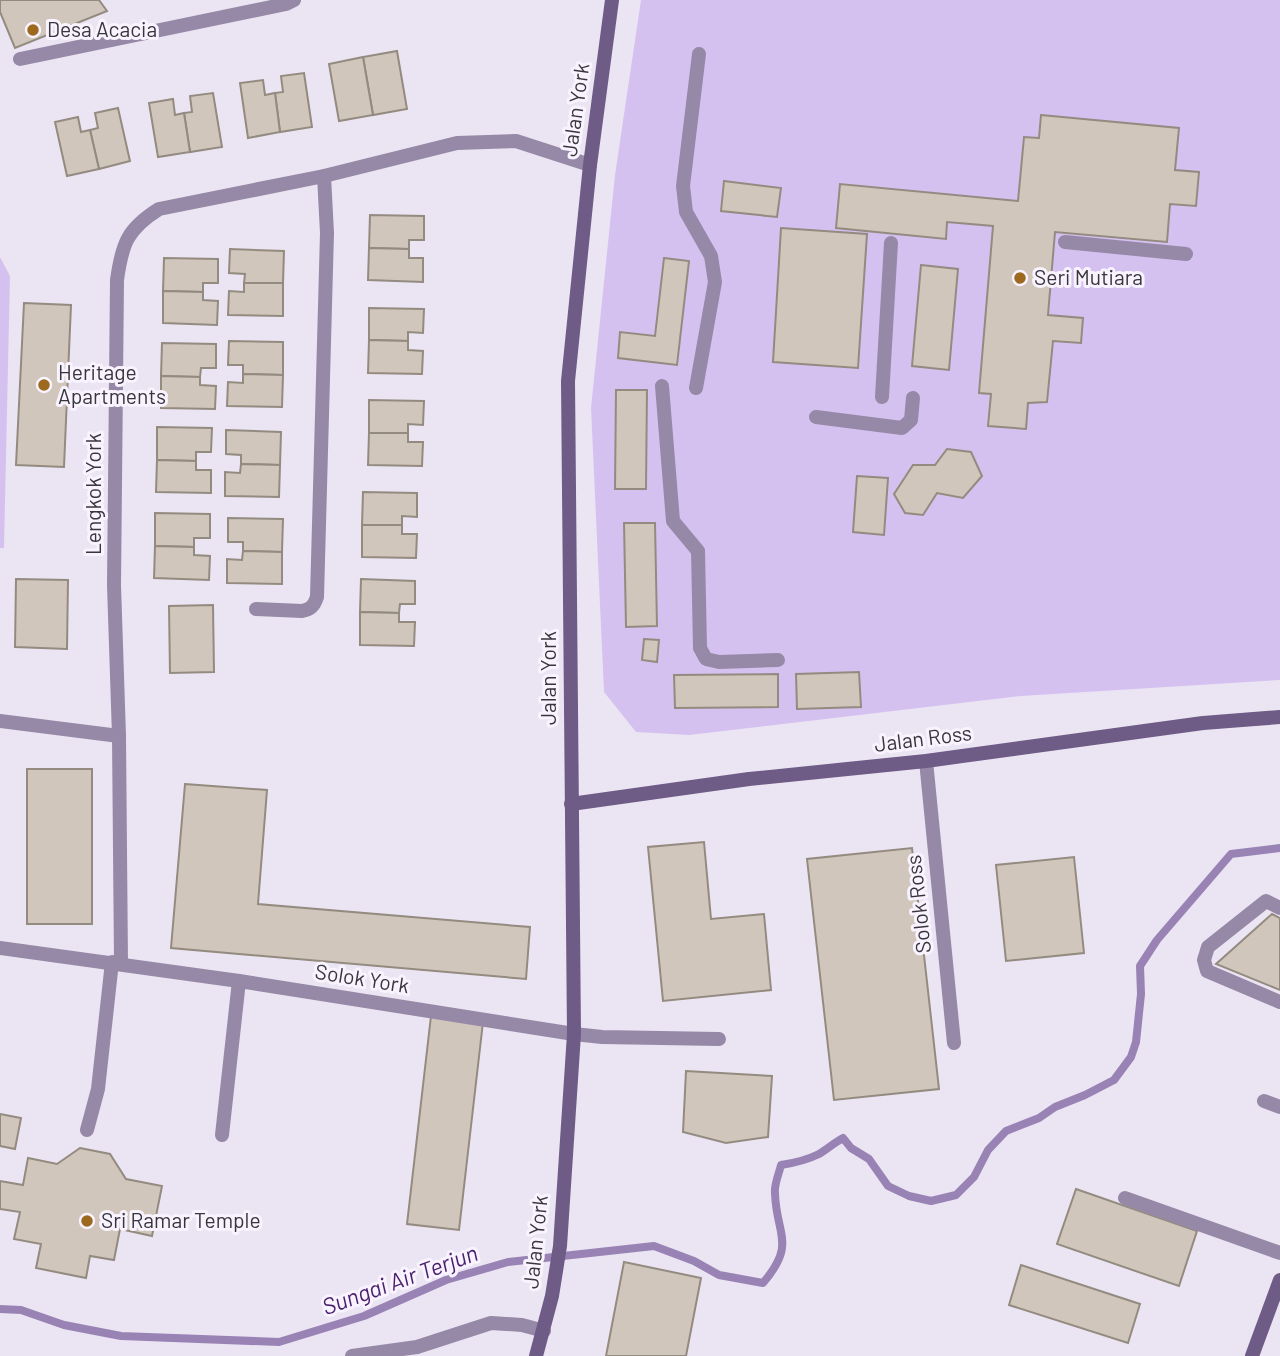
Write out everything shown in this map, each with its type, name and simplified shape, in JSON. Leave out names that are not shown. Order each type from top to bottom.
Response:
[{"type":"street","points":[[20,59],[294,0]]},
{"type":"street","name":"Jalan York","points":[[536,1356],[552,1296],[560,1246],[574,1034],[568,382],[590,165],[612,0]]},
{"type":"street","points":[[696,388],[715,282],[711,256],[686,212],[683,186],[699,54]]},
{"type":"street","name":"Lengkok York","points":[[87,1130],[97,1089],[117,963],[119,736],[114,584],[117,280],[124,242],[141,220],[159,209],[324,176],[457,143],[516,141],[590,165]]},
{"type":"street","points":[[256,609],[309,610],[317,597],[327,233],[324,176]]},
{"type":"street","points":[[1065,242],[1186,254]]},
{"type":"street","points":[[881,397],[891,243]]},
{"type":"street","points":[[662,386],[673,521],[698,551],[700,648],[706,659],[719,662],[778,660]]},
{"type":"street","points":[[816,417],[902,428],[911,420],[913,398]]},
{"type":"street","name":"Jalan Ross","points":[[571,804],[749,779],[926,761],[1203,723],[1280,717]]},
{"type":"street","points":[[0,722],[119,736]]},
{"type":"street","name":"Solok Ross","points":[[926,761],[954,1043]]},
{"type":"street","points":[[1280,908],[1266,901],[1208,947],[1204,960],[1208,971],[1280,1002]]},
{"type":"street","name":"Solok York","points":[[0,948],[239,981],[574,1034],[719,1039]]},
{"type":"street","points":[[222,1135],[239,981]]},
{"type":"street","points":[[1264,1101],[1280,1107]]},
{"type":"street","points":[[1125,1198],[1280,1253]]},
{"type":"street","points":[[1252,1356],[1280,1280]]},
{"type":"street","points":[[352,1356],[417,1347],[491,1323],[522,1325],[544,1331]]},
{"type":"shaded area","name":"Seri Mutiara","points":[[641,0],[1280,0],[1280,680],[1021,696],[689,735],[636,732],[604,692],[591,408],[615,175]]},
{"type":"shaded area","points":[[0,257],[10,276],[4,548],[0,548]]},
{"type":"building","name":"Desa Acacia","points":[[0,0],[99,0],[107,11],[15,48],[0,12]]},
{"type":"building","points":[[397,51],[407,109],[373,115],[363,57]]},
{"type":"building","points":[[363,57],[373,115],[339,121],[329,64]]},
{"type":"building","points":[[304,73],[312,127],[280,132],[275,93],[283,92],[281,76]]},
{"type":"building","points":[[263,80],[265,95],[275,93],[280,132],[248,138],[240,83]]},
{"type":"building","points":[[213,93],[222,147],[190,152],[184,113],[192,112],[190,96]]},
{"type":"building","points":[[173,99],[175,115],[184,113],[190,152],[158,157],[149,103]]},
{"type":"building","points":[[118,108],[130,161],[99,169],[90,130],[98,128],[95,113]]},
{"type":"building","name":"Seri Mutiara","points":[[1041,115],[1179,128],[1175,170],[1199,172],[1196,206],[1170,204],[1167,242],[1055,232],[1048,315],[1083,318],[1081,343],[1053,341],[1047,402],[1028,403],[1026,429],[988,426],[991,394],[979,393],[993,226],[947,222],[946,239],[836,228],[840,184],[1018,201],[1024,137],[1039,138]]},
{"type":"building","points":[[78,117],[81,132],[90,130],[99,169],[67,176],[55,122]]},
{"type":"building","points":[[724,181],[781,188],[777,217],[721,211]]},
{"type":"building","points":[[370,215],[424,216],[424,240],[409,240],[409,249],[369,248]]},
{"type":"building","points":[[781,228],[867,234],[858,368],[773,362]]},
{"type":"building","points":[[369,248],[409,249],[409,258],[423,258],[423,282],[368,280]]},
{"type":"building","points":[[230,249],[284,251],[283,283],[244,283],[245,274],[229,273]]},
{"type":"building","points":[[164,258],[218,259],[218,283],[203,283],[203,292],[163,291]]},
{"type":"building","points":[[664,258],[689,261],[677,365],[618,358],[620,332],[655,336]]},
{"type":"building","points":[[921,265],[958,269],[949,370],[912,366]]},
{"type":"building","points":[[244,283],[283,283],[283,316],[228,315],[229,291],[244,292]]},
{"type":"building","points":[[163,291],[203,292],[203,300],[218,301],[217,325],[163,323]]},
{"type":"building","name":"Heritage Apartments","points":[[24,303],[71,305],[64,467],[16,465]]},
{"type":"building","points":[[369,308],[424,309],[423,333],[408,332],[408,341],[369,340]]},
{"type":"building","points":[[369,340],[408,341],[408,350],[423,351],[422,374],[368,373]]},
{"type":"building","points":[[229,341],[283,342],[283,375],[243,374],[243,365],[228,365]]},
{"type":"building","points":[[162,343],[216,344],[216,368],[201,368],[200,377],[161,376]]},
{"type":"building","points":[[243,374],[283,375],[282,407],[227,406],[228,382],[243,383]]},
{"type":"building","points":[[161,376],[200,377],[200,385],[216,386],[215,409],[161,408]]},
{"type":"building","points":[[616,390],[647,390],[646,489],[615,489]]},
{"type":"building","points":[[369,400],[424,401],[423,425],[408,424],[408,433],[369,433]]},
{"type":"building","points":[[157,427],[212,428],[211,452],[196,452],[196,461],[157,460]]},
{"type":"building","points":[[226,430],[281,432],[280,465],[241,464],[241,455],[226,454]]},
{"type":"building","points":[[369,433],[408,433],[408,442],[423,442],[422,466],[368,465]]},
{"type":"building","points":[[947,449],[971,452],[982,476],[963,498],[937,493],[923,515],[905,513],[894,494],[913,465],[935,465]]},
{"type":"building","points":[[157,460],[196,461],[196,470],[211,470],[211,493],[156,492]]},
{"type":"building","points":[[241,464],[280,465],[279,497],[225,496],[225,472],[240,473]]},
{"type":"building","points":[[857,476],[888,478],[884,535],[853,532]]},
{"type":"building","points":[[363,492],[417,493],[417,517],[402,516],[402,525],[362,525]]},
{"type":"building","points":[[155,513],[210,514],[210,538],[194,538],[194,547],[155,546]]},
{"type":"building","points":[[228,518],[283,519],[282,552],[243,551],[243,542],[228,542]]},
{"type":"building","points":[[624,523],[655,523],[657,626],[626,627]]},
{"type":"building","points":[[362,525],[402,525],[402,534],[417,534],[416,558],[362,557]]},
{"type":"building","points":[[155,546],[194,547],[194,555],[210,556],[209,580],[154,578]]},
{"type":"building","points":[[243,551],[282,552],[282,584],[227,583],[227,559],[242,560]]},
{"type":"building","points":[[16,579],[68,580],[67,649],[15,647]]},
{"type":"building","points":[[361,579],[415,581],[415,604],[400,604],[399,613],[360,612]]},
{"type":"building","points":[[213,605],[214,672],[170,673],[169,606]]},
{"type":"building","points":[[360,612],[399,613],[399,622],[415,622],[414,646],[360,645]]},
{"type":"building","points":[[644,639],[659,640],[657,662],[642,660]]},
{"type":"building","points":[[859,672],[861,707],[797,709],[796,674]]},
{"type":"building","points":[[778,674],[778,707],[675,708],[674,675]]},
{"type":"building","points":[[27,769],[92,769],[92,924],[27,924]]},
{"type":"building","points":[[185,784],[267,790],[258,904],[530,927],[526,979],[171,948]]},
{"type":"building","points":[[704,842],[711,919],[764,914],[771,990],[663,1001],[648,847]]},
{"type":"building","points":[[912,848],[939,1089],[834,1100],[807,859]]},
{"type":"building","points":[[1074,857],[1084,953],[1006,961],[996,865]]},
{"type":"building","points":[[1272,914],[1280,918],[1280,990],[1216,964]]},
{"type":"building","points":[[431,1016],[483,1022],[459,1230],[407,1224]]},
{"type":"building","points":[[686,1071],[772,1076],[768,1137],[726,1143],[683,1132]]},
{"type":"building","points":[[0,1114],[21,1118],[15,1149],[0,1146]]},
{"type":"building","name":"Sri Ramar Temple","points":[[80,1148],[110,1154],[126,1179],[162,1186],[152,1236],[120,1229],[114,1260],[90,1256],[86,1278],[36,1268],[41,1244],[14,1239],[20,1212],[0,1209],[0,1181],[23,1185],[28,1158],[57,1164]]},
{"type":"building","points":[[1076,1189],[1197,1231],[1179,1286],[1057,1244]]},
{"type":"building","points":[[624,1262],[701,1278],[686,1356],[606,1356]]},
{"type":"building","points":[[1021,1265],[1140,1304],[1128,1343],[1009,1305]]},
{"type":"waterway","name":"Sungai Air Terjun","points":[[0,1309],[21,1310],[64,1325],[121,1336],[279,1342],[364,1316],[446,1280],[508,1262],[654,1246],[694,1261],[719,1275],[763,1283],[779,1258],[782,1248],[775,1190],[781,1165],[819,1154],[843,1138],[851,1148],[869,1159],[888,1186],[909,1196],[931,1201],[956,1195],[974,1177],[988,1150],[1006,1131],[1039,1118],[1055,1107],[1114,1080],[1131,1057],[1136,1042],[1141,994],[1140,966],[1157,940],[1231,854],[1280,848]]},
{"type":"place","name":"Desa Acacia","points":[[33,30]]},
{"type":"place","name":"Seri Mutiara","points":[[1020,278]]},
{"type":"place","name":"Heritage Apartments","points":[[44,385]]},
{"type":"place","name":"Sri Ramar Temple","points":[[87,1221]]}]
